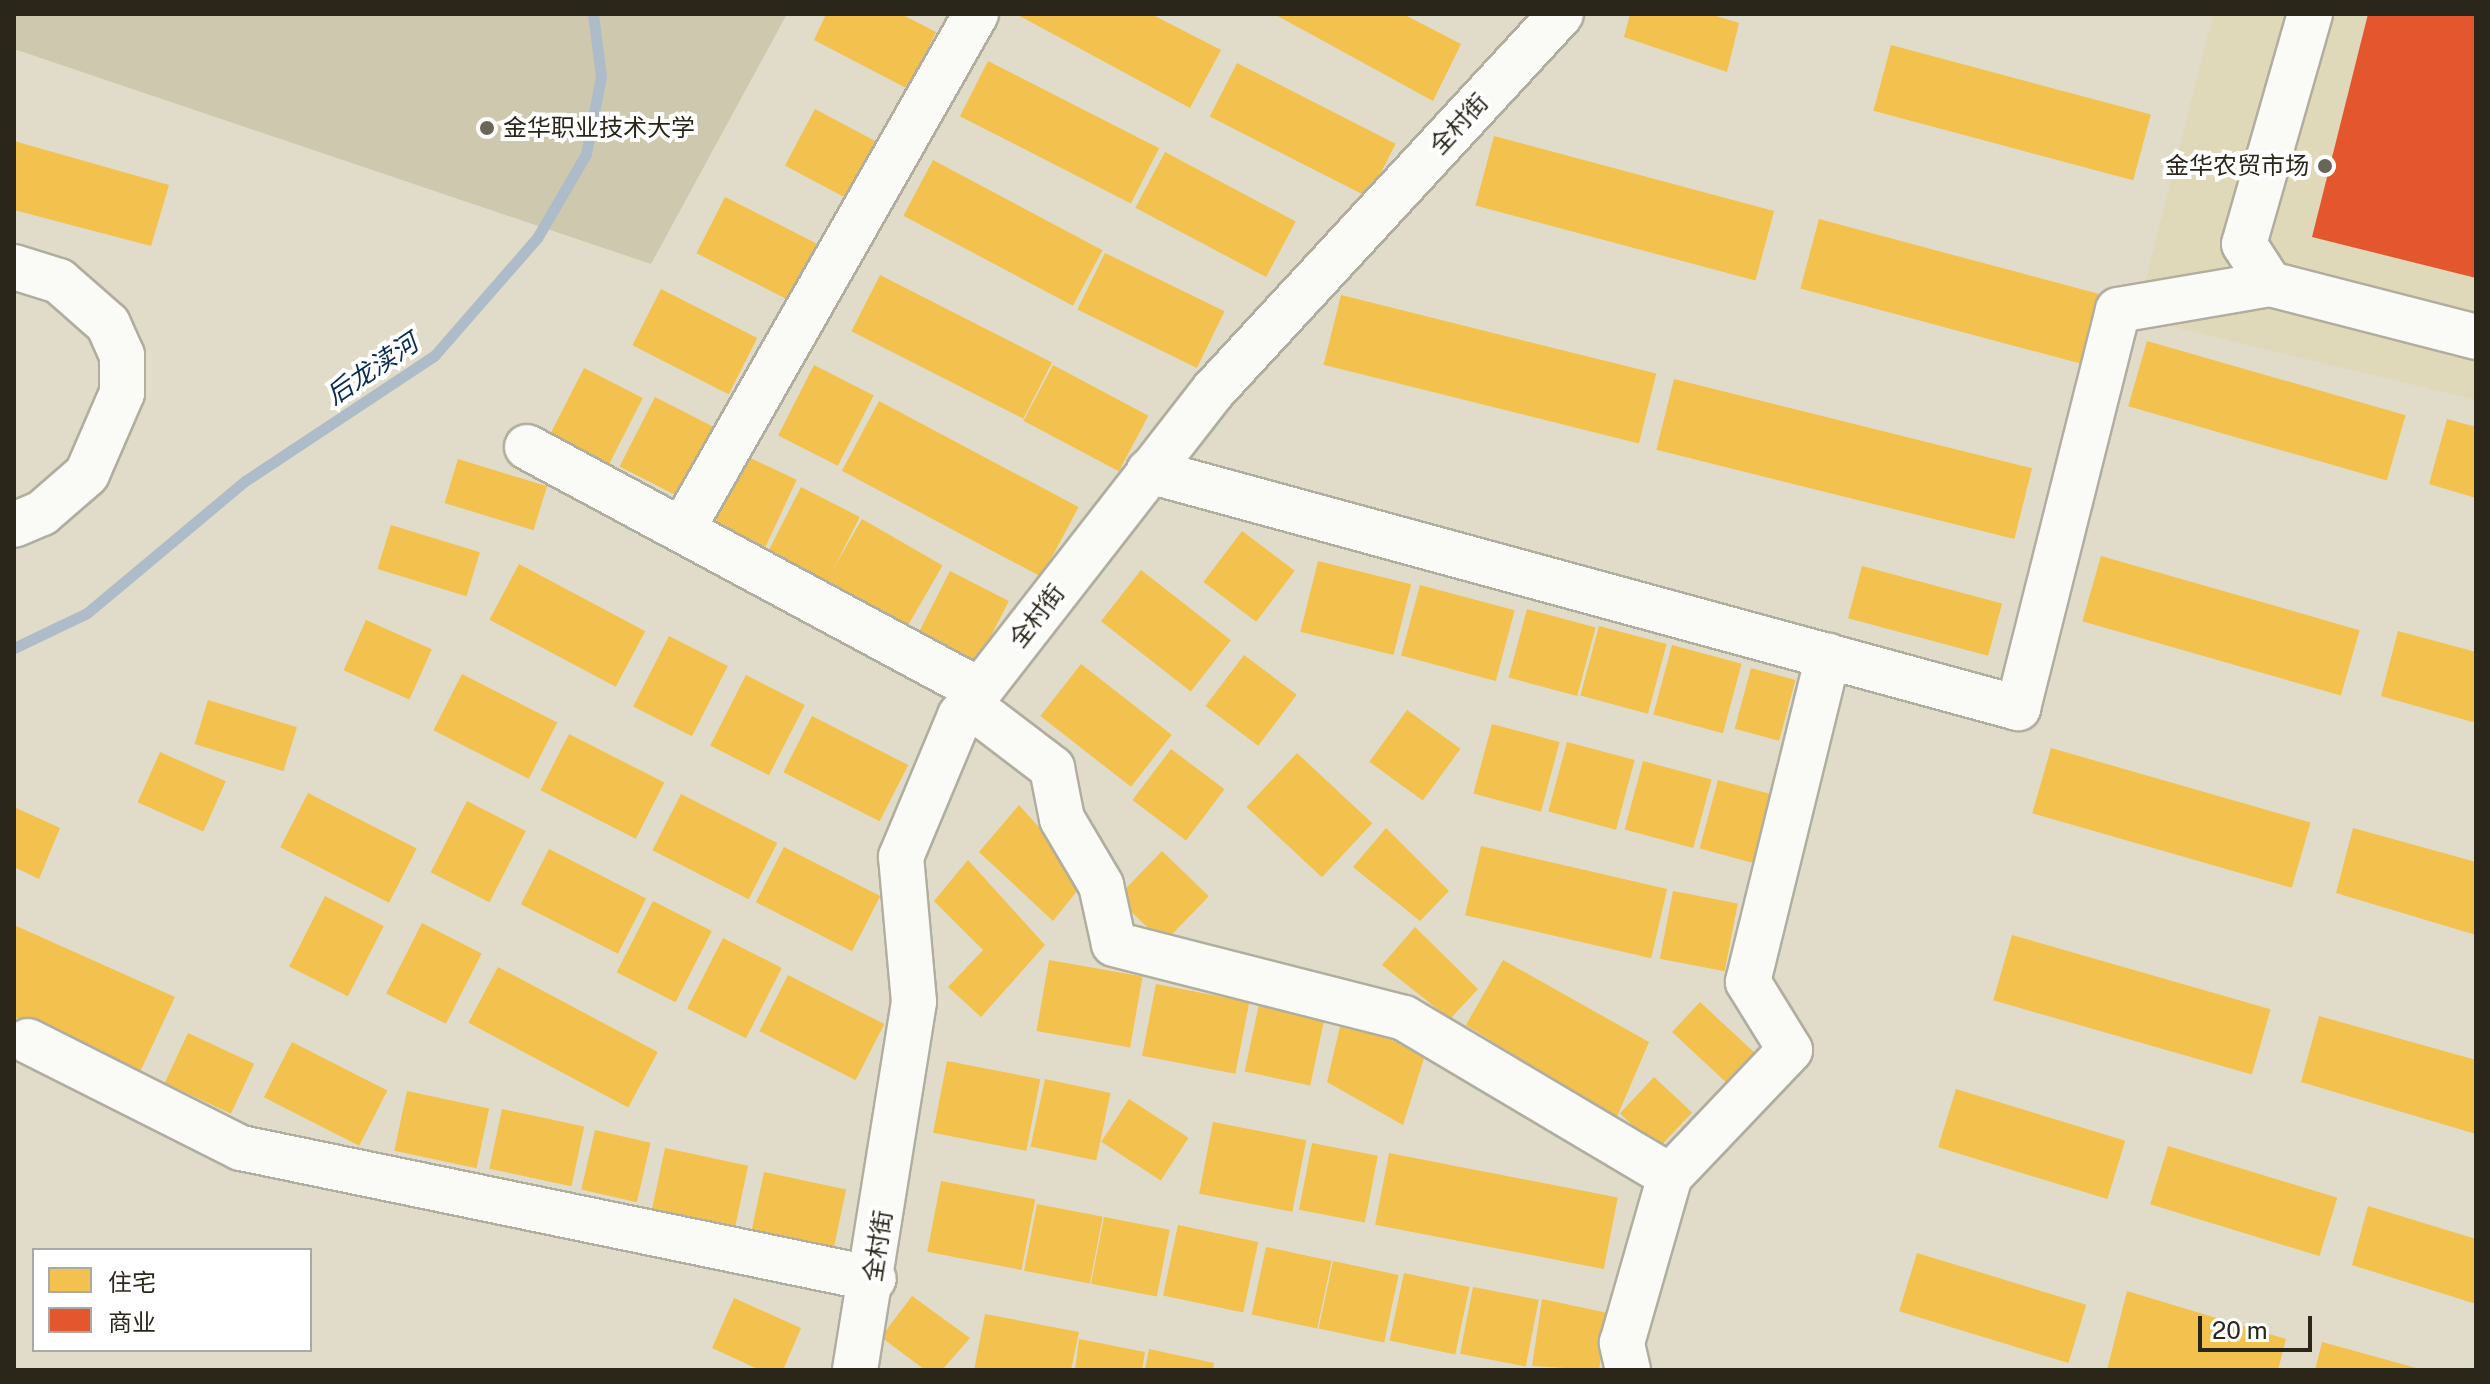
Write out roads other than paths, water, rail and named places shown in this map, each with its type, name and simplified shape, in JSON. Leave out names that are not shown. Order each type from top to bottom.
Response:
[{"type":"street","points":[[682,530],[976,14]]},
{"type":"street","name":"全村街","points":[[859,1369],[914,1002],[901,857],[974,697],[1213,391],[1561,14]]},
{"type":"street","points":[[2270,284],[2244,244],[2310,14]]},
{"type":"street","points":[[14,267],[59,281],[108,324],[122,355],[122,393],[87,474],[42,513],[14,525]]},
{"type":"street","points":[[1149,471],[2018,708],[2118,310],[2270,284],[2476,337]]},
{"type":"street","points":[[527,447],[682,530],[974,697],[1052,768],[1062,819],[1101,885],[1114,944],[1404,1018],[1670,1176]]},
{"type":"street","points":[[1628,1370],[1622,1343],[1670,1176],[1790,1050],[1748,982],[1828,656]]},
{"type":"street","points":[[28,1041],[241,1148],[874,1279]]},
{"type":"waterway","name":"后龙渎河","points":[[14,648],[87,613],[245,481],[434,356],[537,238],[586,154],[601,76],[593,14]]},
{"type":"place","name":"金华职业技术大学","points":[[487,128]]},
{"type":"place","name":"金华农贸市场","points":[[2325,166]]}]
